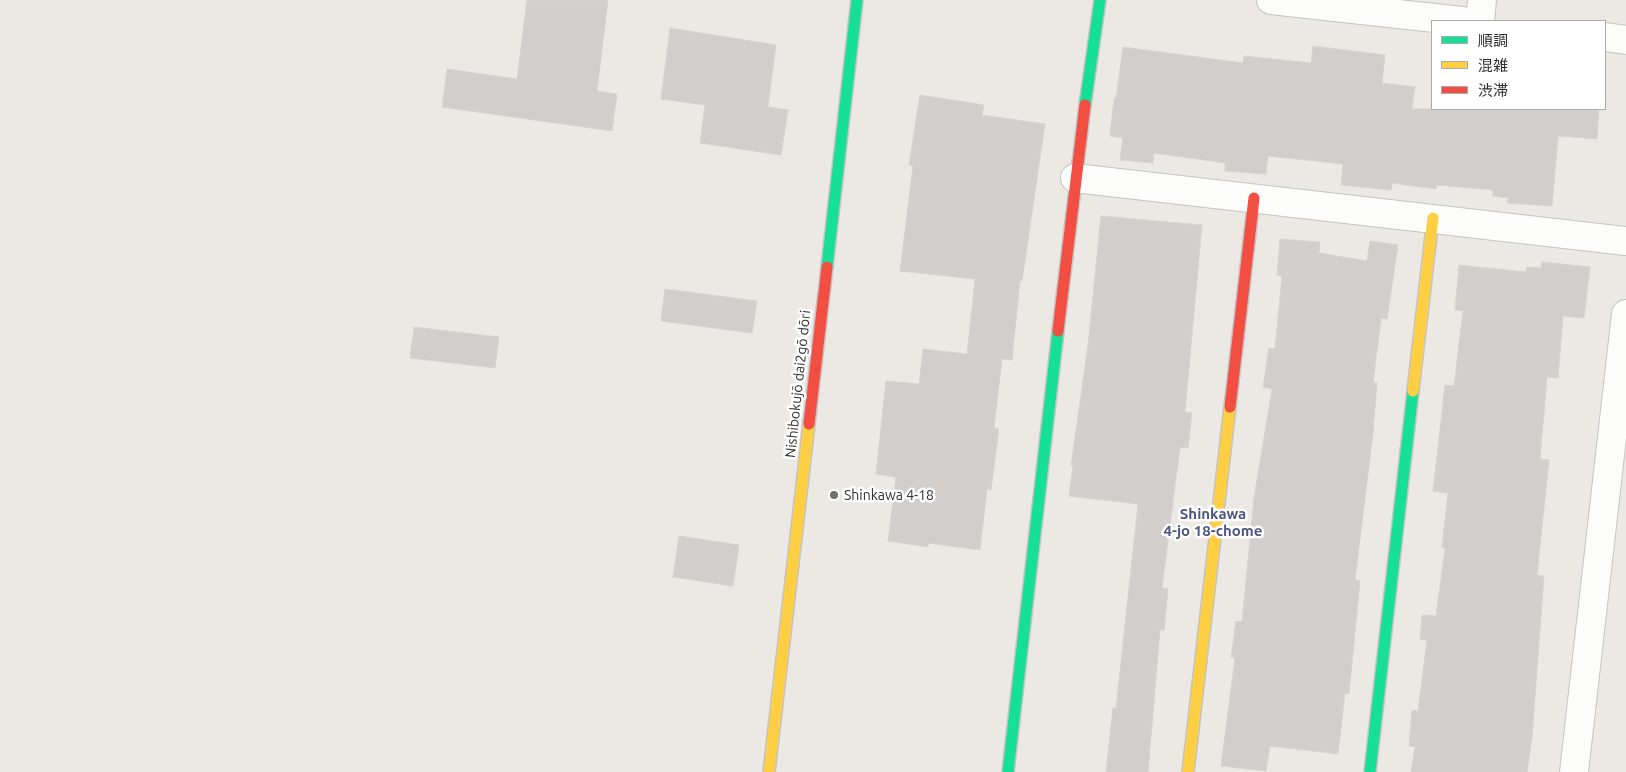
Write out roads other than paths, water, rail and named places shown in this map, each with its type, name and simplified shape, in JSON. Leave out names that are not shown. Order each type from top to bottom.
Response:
[{"type":"street","name":"Nishibokujō dai2gō dōri","points":[[769,772],[857,0]]},
{"type":"street","points":[[1008,772],[1075,178],[1100,0]]},
{"type":"street","points":[[1480,20],[1482,0]]},
{"type":"street","points":[[1285,1],[1453,20]]},
{"type":"street","points":[[1606,37],[1626,40]]},
{"type":"street","points":[[1075,178],[1626,241]]},
{"type":"street","points":[[1188,772],[1254,198]]},
{"type":"street","points":[[1370,772],[1433,218]]},
{"type":"street","points":[[1574,772],[1626,314]]},
{"type":"place","name":"Shinkawa 4-18","points":[[834,495]]},
{"type":"district","name":"Shinkawa 4-jo 18-chome","points":[[1213,522]]}]
